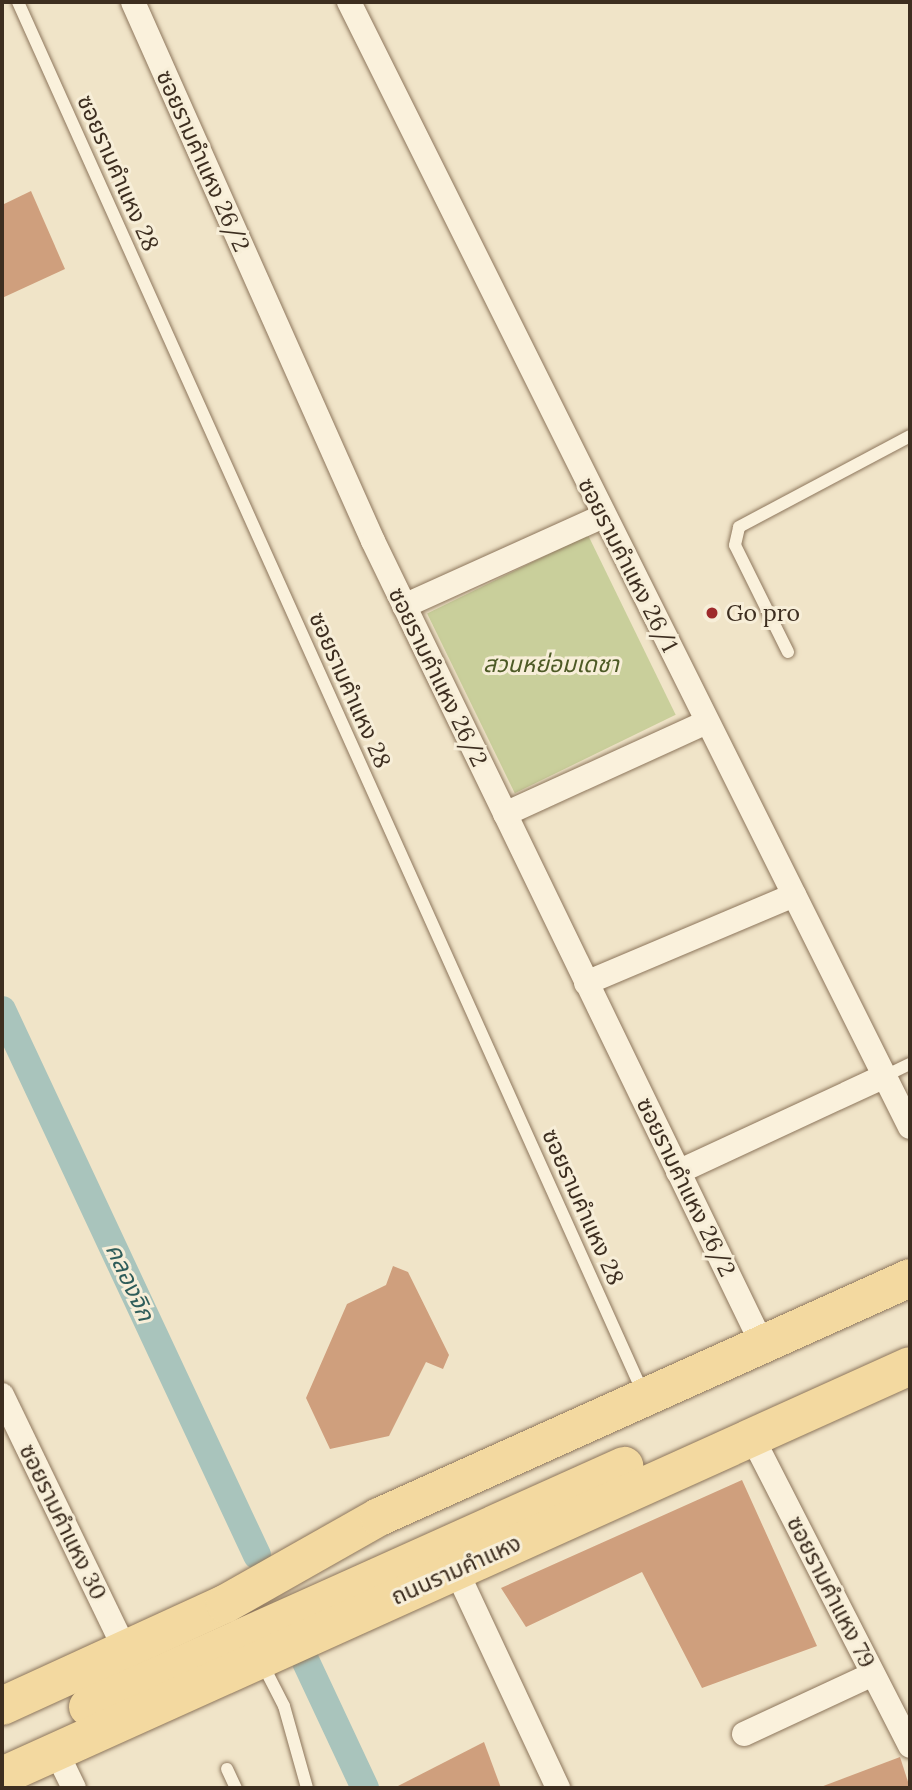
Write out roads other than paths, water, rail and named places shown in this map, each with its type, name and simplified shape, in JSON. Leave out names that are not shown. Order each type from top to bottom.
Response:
[{"type":"main road","points":[[225,1604],[337,1537],[644,1395],[910,1278]]},
{"type":"main road","points":[[2,1706],[225,1604],[451,1511],[910,1306]]},
{"type":"main road","name":"ถนนรามคำแหง","points":[[2,1746],[910,1339]]},
{"type":"main road","name":"ถนนรามคำแหง","points":[[2,1776],[910,1366]]},
{"type":"street","name":"ซอยรามคำแหง 26/2","points":[[133,2],[404,606],[762,1343]]},
{"type":"street","name":"ซอยรามคำแหง 26/1","points":[[349,2],[910,1127]]},
{"type":"street","points":[[404,606],[603,516]]},
{"type":"street","points":[[505,814],[707,722]]},
{"type":"street","points":[[586,983],[794,895]]},
{"type":"street","points":[[678,1172],[885,1076]]},
{"type":"street","name":"ซอยรามคำแหง 30","points":[[2,1395],[125,1650]]},
{"type":"street","name":"ซอยรามคำแหง 79","points":[[752,1437],[910,1746]]},
{"type":"street","points":[[456,1570],[558,1788]]},
{"type":"street","points":[[744,1734],[873,1674]]},
{"type":"street","points":[[56,1751],[74,1788]]},
{"type":"lane","name":"ซอยรามคำแหง 28","points":[[18,2],[644,1395]]},
{"type":"lane","points":[[788,652],[736,545],[738,527],[910,436]]},
{"type":"lane","points":[[885,1076],[910,1064]]},
{"type":"lane","points":[[260,1659],[284,1706],[307,1788]]},
{"type":"lane","points":[[228,1769],[236,1788]]},
{"type":"waterway","name":"คลองจิก","points":[[2,1010],[257,1555]]},
{"type":"waterway","points":[[306,1662],[365,1788]]},
{"type":"place","name":"Go pro","points":[[712,613]]},
{"type":"park label","name":"สวนหย่อมเดชา","points":[[551,664]]}]
